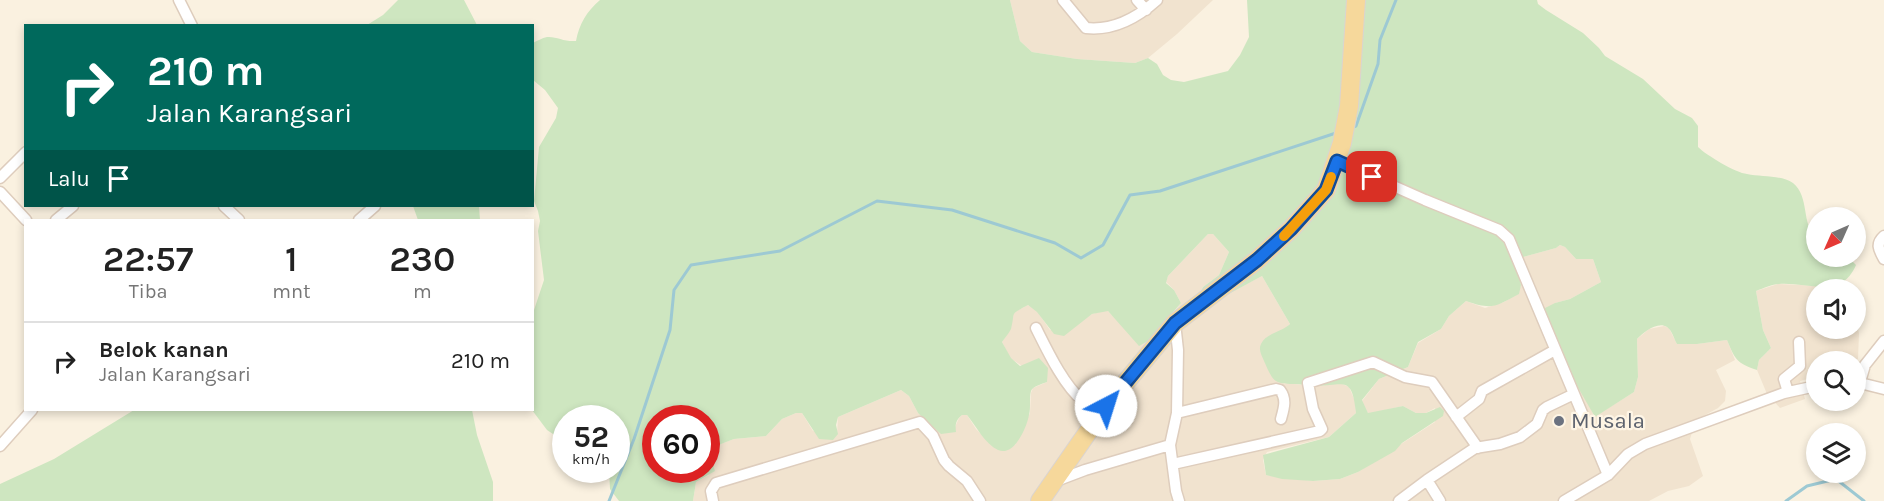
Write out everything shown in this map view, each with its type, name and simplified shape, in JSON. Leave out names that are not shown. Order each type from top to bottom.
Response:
[{"type":"main road","points":[[1040,501],[1106,406],[1175,323],[1257,260],[1291,229],[1326,190],[1342,143],[1349,106],[1356,0]]},
{"type":"street","points":[[179,0],[191,24]]},
{"type":"street","points":[[1063,0],[1086,28],[1113,28],[1146,10],[1157,0]]},
{"type":"street","points":[[1137,0],[1146,10]]},
{"type":"street","points":[[0,178],[24,154]]},
{"type":"street","points":[[1337,161],[1499,230],[1509,239],[1608,475]]},
{"type":"street","points":[[0,192],[25,219]]},
{"type":"street","points":[[57,219],[72,207]]},
{"type":"street","points":[[225,207],[238,219]]},
{"type":"street","points":[[360,219],[374,207]]},
{"type":"street","points":[[1884,236],[1879,240],[1878,246],[1884,259]]},
{"type":"street","points":[[1175,323],[1178,350],[1177,413],[1170,445],[1179,501]]},
{"type":"street","points":[[1036,328],[1076,394],[1084,402],[1094,406],[1106,406]]},
{"type":"street","points":[[1866,364],[1884,341]]},
{"type":"street","points":[[1788,393],[1784,379],[1800,366],[1799,342]]},
{"type":"street","points":[[1456,417],[1479,399],[1482,391],[1555,350]]},
{"type":"street","points":[[1173,464],[1319,432],[1322,429],[1313,409],[1308,383],[1373,362],[1405,377],[1432,382],[1478,448]]},
{"type":"street","points":[[1866,384],[1884,389]]},
{"type":"street","points":[[1564,501],[1608,475],[1628,454],[1645,444],[1806,388]]},
{"type":"street","points":[[1177,413],[1276,389],[1283,394],[1285,404],[1281,419]]},
{"type":"street","points":[[1399,501],[1427,480],[1478,448],[1500,444],[1520,436],[1537,424],[1543,410],[1574,394]]},
{"type":"street","points":[[0,446],[31,411]]},
{"type":"street","points":[[712,501],[711,491],[716,483],[920,422],[933,436],[944,460],[967,481],[980,501]]},
{"type":"street","points":[[1052,483],[1085,470],[1170,445]]},
{"type":"street","points":[[1427,480],[1440,501]]},
{"type":"shaded area","points":[[1010,0],[1213,0],[1148,58],[1135,63],[1077,59],[1032,52],[1020,41]]},
{"type":"shaded area","points":[[1208,234],[1213,234],[1229,252],[1219,275],[1201,291],[1212,302],[1262,276],[1290,324],[1284,330],[1266,338],[1282,383],[1318,386],[1340,383],[1349,387],[1355,401],[1356,413],[1329,437],[1267,452],[1263,460],[1266,475],[1313,481],[1340,479],[1358,472],[1435,422],[1435,408],[1426,413],[1416,413],[1403,406],[1368,413],[1362,401],[1379,379],[1408,367],[1418,343],[1441,329],[1449,316],[1466,301],[1485,308],[1504,302],[1518,294],[1521,285],[1517,267],[1523,257],[1560,245],[1576,259],[1593,259],[1601,282],[1570,299],[1555,303],[1594,417],[1634,392],[1638,377],[1637,339],[1649,329],[1664,326],[1669,328],[1677,344],[1727,340],[1735,360],[1716,370],[1726,391],[1725,401],[1718,408],[1696,420],[1690,439],[1703,476],[1689,486],[1668,491],[1649,501],[693,501],[696,483],[720,483],[720,444],[734,439],[766,436],[782,419],[796,413],[802,413],[813,431],[837,434],[838,417],[901,390],[909,396],[918,413],[955,427],[962,415],[967,415],[976,429],[994,447],[1015,445],[1030,413],[1033,388],[1047,382],[1010,358],[1002,342],[1010,330],[1014,312],[1028,305],[1037,311],[1050,330],[1103,311],[1108,311],[1112,315],[1167,320],[1181,303],[1174,290],[1166,282],[1168,276]]},
{"type":"shaded area","points":[[1778,284],[1806,285],[1806,339],[1859,339],[1858,351],[1806,351],[1806,380],[1800,381],[1805,399],[1780,408],[1767,394],[1757,370],[1759,360],[1771,348],[1763,330],[1756,291]]},
{"type":"green space","points":[[398,0],[464,0],[476,24],[369,24],[383,15]]},
{"type":"green space","points":[[600,0],[1010,0],[1020,41],[1032,52],[1077,59],[1135,63],[1148,58],[1157,64],[1163,75],[1171,80],[1184,82],[1228,71],[1240,55],[1249,37],[1247,0],[1537,0],[1538,4],[1546,10],[1583,33],[1605,56],[1643,79],[1675,109],[1692,118],[1698,126],[1698,147],[1707,154],[1742,173],[1777,177],[1793,183],[1802,196],[1806,214],[1806,267],[1855,267],[1846,279],[1806,279],[1806,285],[1776,284],[1756,291],[1763,330],[1771,348],[1759,360],[1757,370],[1737,360],[1727,340],[1677,344],[1667,327],[1650,328],[1637,339],[1638,377],[1634,392],[1595,417],[1569,372],[1543,309],[1570,299],[1601,282],[1593,259],[1576,259],[1560,245],[1523,257],[1517,267],[1521,285],[1519,294],[1493,306],[1482,306],[1466,301],[1449,316],[1441,329],[1418,342],[1408,367],[1379,379],[1362,400],[1368,413],[1403,406],[1416,413],[1426,413],[1440,407],[1444,411],[1443,416],[1402,443],[1395,451],[1358,472],[1340,479],[1313,481],[1282,479],[1266,475],[1263,455],[1329,437],[1356,413],[1352,393],[1346,385],[1341,384],[1311,386],[1282,383],[1274,379],[1261,355],[1260,346],[1267,337],[1290,324],[1262,276],[1212,303],[1201,291],[1219,275],[1229,252],[1213,234],[1208,234],[1168,276],[1166,283],[1174,290],[1181,303],[1148,341],[1139,346],[1108,311],[1092,314],[1064,336],[1054,334],[1037,312],[1028,305],[1015,313],[1011,329],[1002,342],[1011,358],[1020,366],[1039,358],[1048,368],[1047,382],[1036,386],[1031,391],[1030,412],[1026,426],[1015,445],[1010,449],[1004,451],[993,447],[967,415],[962,415],[957,420],[956,432],[941,434],[918,413],[909,396],[901,390],[838,417],[836,425],[838,434],[833,440],[819,439],[802,413],[796,413],[782,419],[766,436],[734,439],[720,444],[720,405],[642,405],[642,483],[696,483],[693,501],[619,501],[610,489],[610,483],[630,483],[630,405],[552,405],[552,433],[533,411],[534,310],[544,280],[538,231],[540,221],[534,201],[539,147],[556,118],[558,108],[545,90],[534,81],[534,42],[547,37],[576,41],[581,23]]},
{"type":"green space","points":[[413,207],[479,207],[480,219],[418,219]]},
{"type":"green space","points":[[132,411],[472,411],[477,435],[493,482],[493,501],[0,501],[0,484],[54,459]]},
{"type":"waterway","points":[[1351,128],[1356,126],[1378,64],[1380,40],[1396,0]]},
{"type":"waterway","points":[[609,501],[634,439],[670,330],[674,290],[691,265],[780,251],[877,201],[952,210],[1055,243],[1081,258],[1103,245],[1130,195],[1160,191],[1339,132]]},
{"type":"waterway","points":[[1786,501],[1807,486],[1836,479],[1864,501]]},
{"type":"slow traffic","points":[[1284,236],[1326,190],[1331,177]]},
{"type":"place","name":"Musala","points":[[1559,421]]},
{"type":"route","points":[[1106,406],[1175,323],[1257,260],[1291,229],[1326,190],[1337,161],[1372,177]]}]
